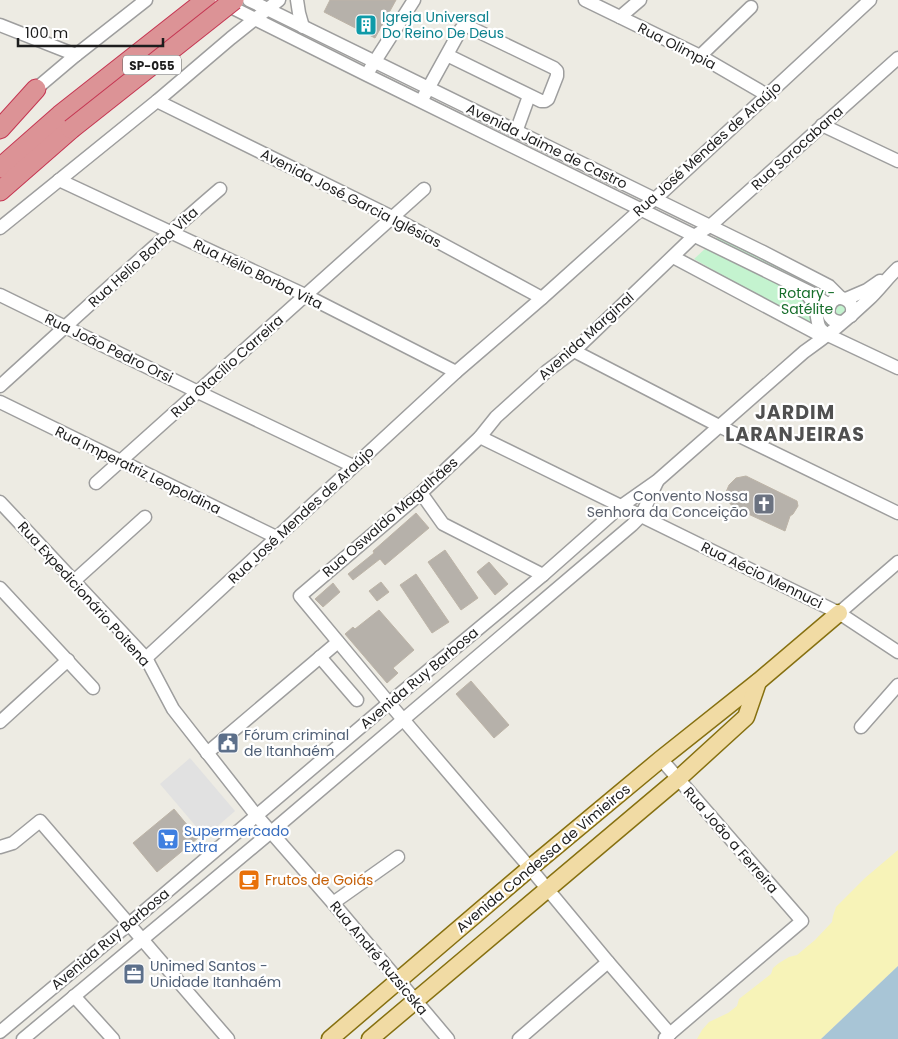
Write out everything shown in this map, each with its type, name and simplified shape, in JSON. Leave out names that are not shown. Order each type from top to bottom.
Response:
[{"type":"highway","name":"SP-055","points":[[0,191],[66,122],[206,0]]},
{"type":"highway","name":"SP-055","points":[[0,168],[234,0]]},
{"type":"highway","points":[[0,129],[36,89]]},
{"type":"main road","name":"Avenida Condessa de Vimieiros","points":[[330,1039],[530,868],[661,759],[759,681],[839,613]]},
{"type":"main road","name":"Avenida Condessa de Vimieiros","points":[[370,1039],[678,779],[746,717],[759,681]]},
{"type":"street","points":[[0,118],[146,0]]},
{"type":"street","name":"Avenida Jaime de Castro","points":[[217,0],[619,200],[811,293],[829,308]]},
{"type":"street","name":"Avenida Jaime de Castro","points":[[249,0],[710,226],[829,286],[844,299]]},
{"type":"street","points":[[0,228],[158,101],[231,38],[279,0]]},
{"type":"street","points":[[297,0],[303,27]]},
{"type":"street","points":[[367,75],[414,0]]},
{"type":"street","name":"Rua Olimpia","points":[[585,0],[700,56],[767,94]]},
{"type":"street","points":[[620,17],[640,0]]},
{"type":"street","name":"Rua José Mendes de Araújo","points":[[146,658],[276,536],[456,372],[640,210],[655,199],[864,1]]},
{"type":"street","points":[[700,56],[751,7]]},
{"type":"street","points":[[0,25],[76,55]]},
{"type":"street","points":[[421,102],[460,29],[464,26],[557,71],[548,99],[541,101],[447,55]]},
{"type":"street","name":"Rua Sorocabana","points":[[694,236],[710,226],[898,58]]},
{"type":"street","points":[[516,132],[530,96]]},
{"type":"street","name":"Avenida José Garcia Iglésias","points":[[158,101],[392,217],[542,298]]},
{"type":"street","points":[[822,125],[898,161]]},
{"type":"street","name":"Rua Hélio Borba Vita","points":[[59,180],[305,295],[456,372]]},
{"type":"street","points":[[619,200],[626,185]]},
{"type":"street","name":"Rua Otacílio Carreira","points":[[96,483],[424,189]]},
{"type":"street","name":"Rua Helio Borba Vita","points":[[0,386],[170,232],[220,190]]},
{"type":"street","name":"Avenida Marginal","points":[[480,437],[496,416],[547,371],[574,351],[694,236]]},
{"type":"street","points":[[673,258],[898,368]]},
{"type":"street","name":"Avenida Ruy Barbosa","points":[[820,331],[822,316],[834,300],[844,299],[867,290],[895,271]]},
{"type":"street","name":"Avenida Ruy Barbosa","points":[[0,1032],[388,703],[543,575],[620,506],[657,481],[804,352],[820,331],[847,319],[895,271]]},
{"type":"street","points":[[804,291],[816,310],[820,331]]},
{"type":"street","name":"Rua João Pedro Orsi","points":[[0,295],[353,466]]},
{"type":"street","points":[[829,308],[831,318],[834,321],[847,319],[853,310],[851,304],[844,299]]},
{"type":"street","points":[[574,351],[719,426],[898,513]]},
{"type":"street","name":"Rua Imperatriz Leopoldina","points":[[0,402],[276,536]]},
{"type":"street","name":"Rua Oswaldo Magalhães","points":[[338,642],[300,596],[421,493],[480,437]]},
{"type":"street","name":"Rua Aécio Mennuci","points":[[480,437],[839,613],[898,652]]},
{"type":"street","name":"Avenida Ruy Barbosa","points":[[23,1039],[271,832],[641,516],[657,481]]},
{"type":"street","points":[[421,493],[443,524],[543,575]]},
{"type":"street","name":"Rua Expedicionário Poitena","points":[[0,502],[146,658],[173,710],[256,816],[271,832]]},
{"type":"street","points":[[74,582],[145,517]]},
{"type":"street","name":"Avenida Condessa de Vimieiros","points":[[839,613],[898,562]]},
{"type":"street","points":[[0,588],[93,688]]},
{"type":"street","points":[[207,753],[338,642],[530,868],[667,1036]]},
{"type":"street","points":[[320,657],[357,700]]},
{"type":"street","points":[[1,718],[68,660]]},
{"type":"street","points":[[861,727],[898,685]]},
{"type":"street","name":"Rua João a Ferreira","points":[[661,759],[802,920],[667,1036]]},
{"type":"street","points":[[0,847],[13,843],[40,821],[228,1039]]},
{"type":"street","name":"Rua André Ruzsicska","points":[[271,832],[448,1039]]},
{"type":"street","points":[[333,903],[398,858]]},
{"type":"street","points":[[520,1039],[608,962]]},
{"type":"street","points":[[74,996],[113,1039]]},
{"type":"sand","points":[[898,850],[898,966],[821,1039],[697,1039],[709,1022],[728,1013],[737,1006],[739,999],[771,974],[773,968],[789,957],[797,955],[815,940],[832,922],[836,907],[865,878]]},
{"type":"green space","name":"Rotary - Satélite","points":[[720,235],[826,289],[846,305],[845,314],[825,327],[803,322],[694,259]]},
{"type":"shaded area","points":[[190,758],[235,811],[205,837],[160,784]]},
{"type":"water","points":[[898,966],[898,1039],[821,1039]]},
{"type":"building","name":"Igreja Universal Do Reino De Deus","points":[[330,0],[396,0],[375,38],[324,12]]},
{"type":"building","name":"Convento Nossa Senhora da Conceição","points":[[746,476],[797,501],[798,506],[790,516],[785,531],[733,507],[728,501],[726,492],[729,485],[736,478]]},
{"type":"building","points":[[416,513],[429,528],[385,565],[380,559],[353,580],[348,574],[374,553],[373,551]]},
{"type":"building","points":[[445,550],[478,598],[461,610],[428,562]]},
{"type":"building","points":[[489,562],[508,584],[495,595],[477,572]]},
{"type":"building","points":[[416,574],[449,622],[432,633],[400,585]]},
{"type":"building","points":[[381,582],[389,592],[377,601],[369,591]]},
{"type":"building","points":[[333,583],[340,592],[323,607],[315,599]]},
{"type":"building","points":[[379,610],[414,650],[393,668],[398,673],[387,683],[345,634],[353,627],[355,629]]},
{"type":"building","points":[[471,681],[509,725],[494,738],[456,694]]},
{"type":"building","points":[[174,809],[198,838],[157,872],[133,843]]},
{"type":"place","name":"Igreja Universal Do Reino De Deus","points":[[366,25]]},
{"type":"place","name":"Convento Nossa Senhora da Conceição","points":[[764,504]]},
{"type":"place","name":"Fórum criminal de Itanhaém","points":[[228,743]]},
{"type":"place","name":"Supermercado Extra","points":[[168,839]]},
{"type":"place","name":"Frutos de Goiás","points":[[249,880]]},
{"type":"place","name":"Unimed Santos - Unidade Itanhaém","points":[[134,974]]},
{"type":"district","name":"JARDIM LARANJEIRAS","points":[[795,423]]}]
